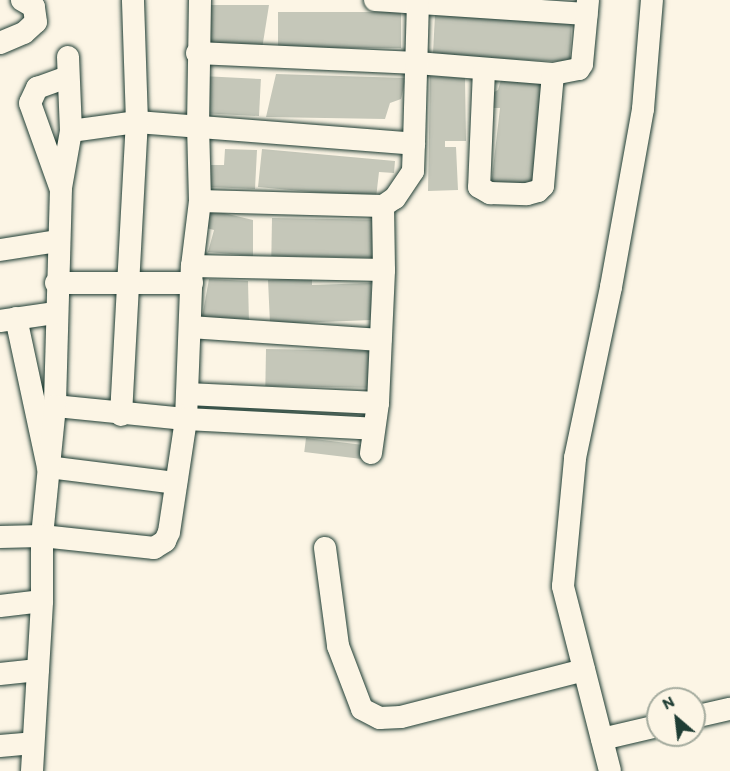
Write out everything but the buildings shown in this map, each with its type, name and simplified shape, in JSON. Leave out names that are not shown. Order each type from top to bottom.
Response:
[{"type":"street","points":[[0,43],[24,33],[36,22],[34,7],[22,0]]},
{"type":"street","points":[[121,415],[137,122],[133,0]]},
{"type":"street","points":[[0,537],[42,536],[154,548],[168,537],[186,419],[192,274],[200,201],[197,53],[200,0]]},
{"type":"street","points":[[197,53],[417,63],[553,74],[579,69],[588,7],[375,0]]},
{"type":"street","points":[[610,771],[562,586],[567,518],[575,458],[611,287],[643,109],[652,0]]},
{"type":"street","points":[[200,201],[383,206],[400,193],[413,171],[418,1]]},
{"type":"street","points":[[32,771],[42,601],[42,536],[55,406],[55,313],[61,188],[71,130],[68,67],[37,88],[30,103],[61,188]]},
{"type":"street","points":[[484,70],[479,187],[490,193],[527,194],[538,191],[543,186],[553,74]]},
{"type":"street","points":[[71,130],[137,122],[414,144]]},
{"type":"street","points":[[371,453],[378,402],[384,270],[383,206]]},
{"type":"street","points":[[0,250],[58,241]]},
{"type":"street","points":[[56,282],[128,282],[192,274],[384,270]]},
{"type":"street","points":[[48,467],[8,320],[55,313]]},
{"type":"street","points":[[190,327],[381,340]]},
{"type":"street","points":[[188,394],[378,402]]},
{"type":"street","points":[[55,406],[121,415],[375,429]]},
{"type":"street","points":[[48,467],[176,483]]},
{"type":"street","points":[[325,548],[338,646],[362,709],[380,718],[401,717],[584,670]]},
{"type":"street","points":[[0,606],[42,601]]},
{"type":"street","points":[[0,674],[38,670]]},
{"type":"street","points":[[706,714],[730,709]]},
{"type":"street","points":[[602,739],[646,729]]},
{"type":"street","points":[[0,746],[33,743]]}]
